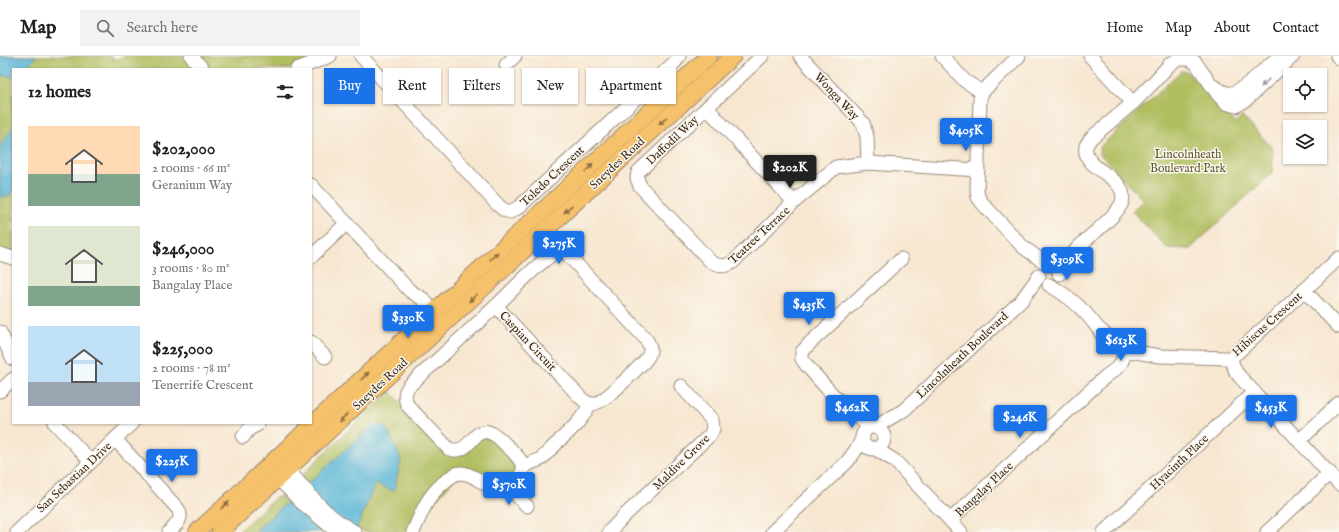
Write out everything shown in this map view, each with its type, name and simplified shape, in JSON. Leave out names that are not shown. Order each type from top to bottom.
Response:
[{"type":"main road","name":"Sneydes Road","points":[[197,532],[709,56]]},
{"type":"main road","name":"Sneydes Road","points":[[220,532],[733,56]]},
{"type":"main road","points":[[431,315],[442,326]]},
{"type":"main road","points":[[272,462],[283,474]]},
{"type":"street","points":[[192,56],[202,68]]},
{"type":"street","points":[[300,68],[330,56]]},
{"type":"street","name":"Toledo Crescent","points":[[361,56],[498,205],[504,210],[510,212],[519,207],[675,62],[679,56]]},
{"type":"street","name":"Daffodil Way","points":[[637,178],[638,172],[642,168],[762,56]]},
{"type":"street","name":"Wonga Way","points":[[800,56],[863,123],[867,137],[868,163]]},
{"type":"street","points":[[942,56],[965,81],[982,92]]},
{"type":"street","points":[[1019,56],[982,92],[980,99],[978,197],[1023,247],[1044,280],[1056,282],[1059,275],[1077,249]]},
{"type":"street","points":[[1090,56],[1133,103]]},
{"type":"street","points":[[1238,98],[1241,89],[1280,56]]},
{"type":"street","points":[[1238,98],[1293,56]]},
{"type":"street","points":[[1044,280],[1041,268],[1077,249],[1118,212],[1122,201],[1122,191],[1117,183],[1089,160],[1086,146],[1091,138],[1133,103],[1170,64],[1179,59],[1188,59],[1195,62],[1213,86],[1238,98]]},
{"type":"street","points":[[707,108],[794,202]]},
{"type":"street","name":"Teatree Terrace","points":[[637,178],[640,186],[711,262],[717,266],[727,266],[733,262],[794,202],[836,167],[868,163],[978,170]]},
{"type":"street","points":[[312,186],[410,291],[417,305],[431,315]]},
{"type":"street","points":[[312,256],[347,224]]},
{"type":"street","points":[[1023,247],[1049,265],[1056,268],[1059,275]]},
{"type":"street","name":"Caspian Circuit","points":[[560,252],[564,252],[569,256],[646,338],[651,346],[649,356],[644,362],[603,400],[595,404],[590,404],[580,397],[496,306],[551,255],[560,252]]},
{"type":"street","points":[[0,254],[12,258]]},
{"type":"street","points":[[0,259],[12,258]]},
{"type":"street","name":"Hibiscus Crescent","points":[[1059,275],[1071,298],[1099,330],[1123,354],[1230,358],[1339,258]]},
{"type":"street","points":[[901,259],[810,343],[802,352],[802,359],[845,407],[879,432],[895,461],[961,532]]},
{"type":"street","name":"Hibiscus Crescent","points":[[1044,280],[1071,298]]},
{"type":"street","name":"Lincolnheath Boulevard","points":[[879,432],[1044,280]]},
{"type":"street","points":[[1304,290],[1339,327]]},
{"type":"street","points":[[496,306],[409,386],[404,397],[408,406],[449,449],[458,450],[485,431],[491,432],[499,437],[524,466]]},
{"type":"street","points":[[0,332],[12,357]]},
{"type":"street","points":[[312,343],[327,358]]},
{"type":"street","name":"Bangalay Place","points":[[950,520],[1106,376],[1123,354]]},
{"type":"street","points":[[1230,358],[1236,372],[1339,484]]},
{"type":"street","points":[[0,391],[12,380]]},
{"type":"street","name":"Maldive Grove","points":[[608,532],[710,435],[713,429],[712,420],[681,386]]},
{"type":"street","name":"Hyacinth Place","points":[[1104,532],[1254,392]]},
{"type":"street","points":[[1299,441],[1339,403]]},
{"type":"street","points":[[413,532],[426,502],[431,495],[450,477],[460,473],[466,474],[495,488],[505,489],[521,475],[524,466],[541,459],[578,424],[590,404]]},
{"type":"street","points":[[845,407],[863,436],[863,442],[866,446],[873,448],[895,461]]},
{"type":"street","points":[[56,424],[91,462]]},
{"type":"street","name":"San Sebastian Drive","points":[[17,532],[131,424]]},
{"type":"street","points":[[772,532],[847,462],[858,448],[867,430],[879,432]]},
{"type":"street","points":[[847,462],[881,445],[879,432]]},
{"type":"street","points":[[115,439],[178,508],[181,517],[169,532]]},
{"type":"street","points":[[283,474],[318,518],[337,532]]},
{"type":"street","points":[[1267,532],[1330,474]]},
{"type":"street","points":[[508,487],[527,506]]},
{"type":"street","points":[[295,488],[338,522],[355,532]]},
{"type":"green space","points":[[0,56],[110,56],[114,60],[126,56],[185,56],[196,68],[12,68],[12,254],[0,252]]},
{"type":"green space","points":[[199,56],[320,56],[290,68],[210,68]]},
{"type":"green space","name":"Lincolnheath Boulevard Park","points":[[1181,71],[1187,72],[1235,123],[1242,116],[1273,149],[1272,173],[1190,249],[1167,248],[1132,211],[1143,200],[1099,153],[1100,147]]},
{"type":"green space","points":[[390,391],[444,450],[490,436],[518,465],[517,472],[500,486],[462,470],[408,532],[365,532],[350,525],[301,477]]},
{"type":"green space","points":[[276,497],[281,497],[316,532],[238,532]]},
{"type":"water","points":[[0,56],[36,56],[26,68],[12,68],[12,77],[0,75]]},
{"type":"water","points":[[12,129],[12,193],[4,197],[0,197],[0,147]]},
{"type":"water","points":[[374,424],[385,426],[401,459],[394,491],[375,484],[355,532],[254,532]]}]
